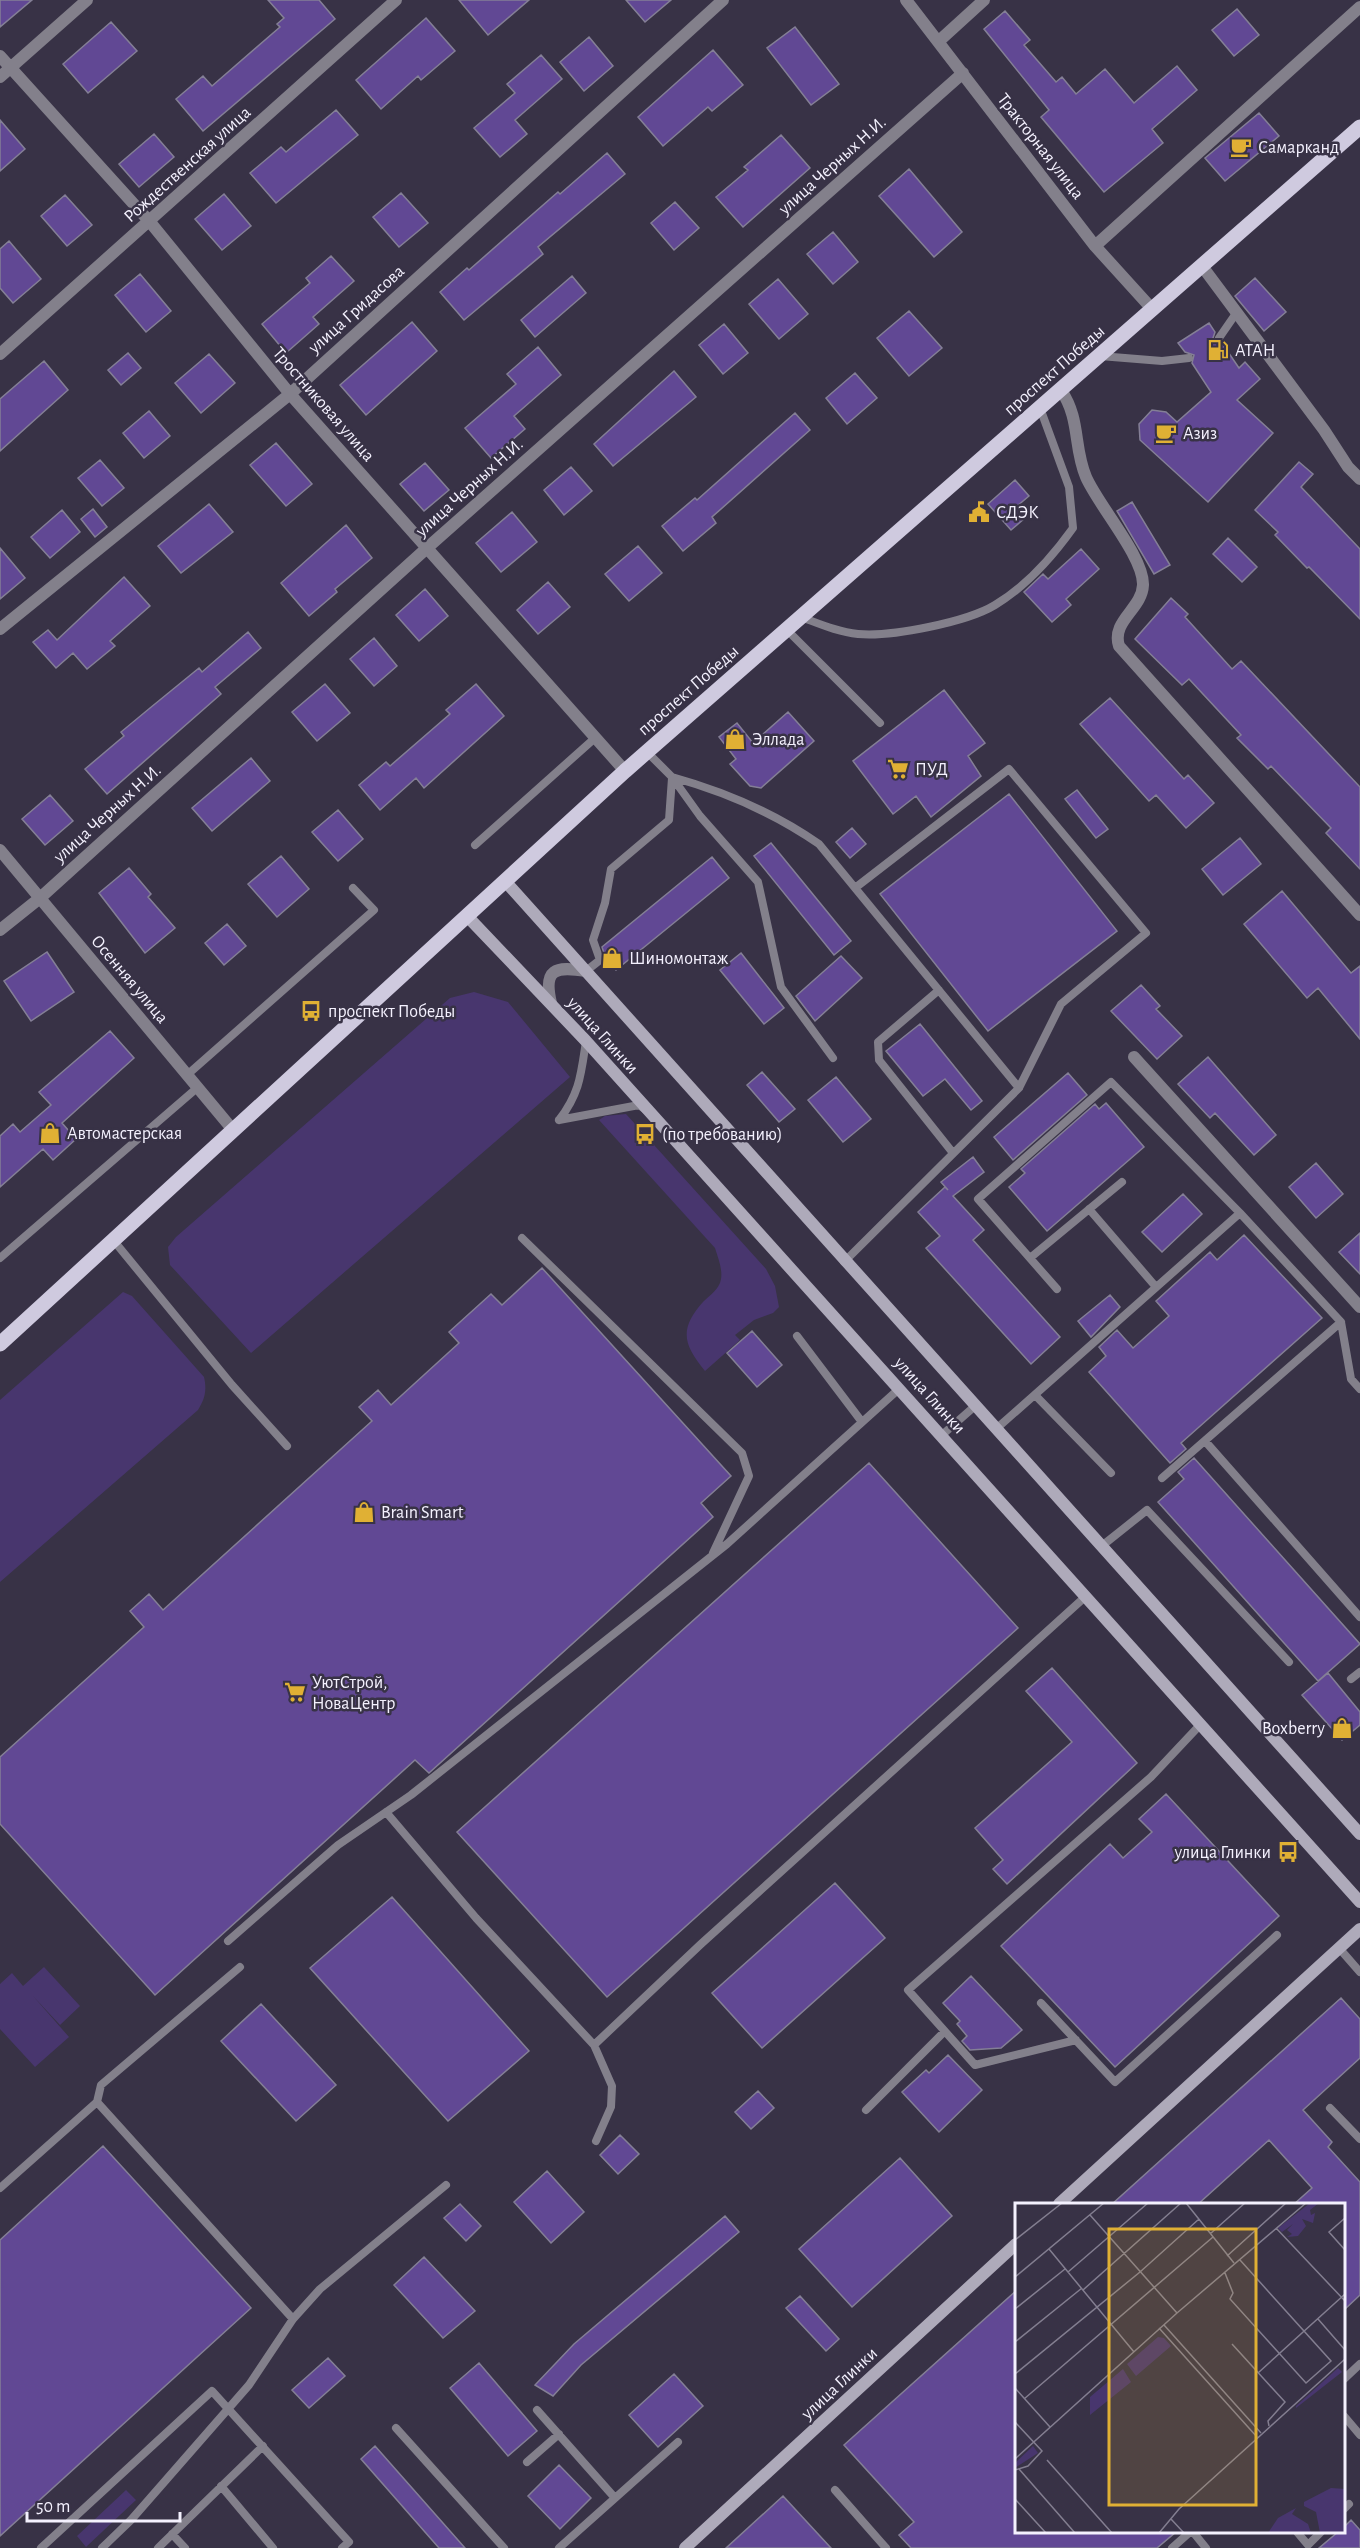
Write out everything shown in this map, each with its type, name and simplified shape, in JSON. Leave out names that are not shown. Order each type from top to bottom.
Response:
[{"type":"main road","name":"проспект Победы","points":[[0,1344],[625,771],[1360,128]]},
{"type":"main road","name":"улица Глинки","points":[[505,881],[844,1262],[1103,1545],[1360,1834]]},
{"type":"main road","name":"улица Глинки","points":[[467,916],[586,1041],[900,1388],[1199,1726],[1360,1902]]},
{"type":"main road","points":[[1061,2203],[1360,1929]]},
{"type":"main road","name":"улица Глинки","points":[[685,2548],[1015,2246]]},
{"type":"street","points":[[0,77],[87,0]]},
{"type":"street","name":"Рождественская улица","points":[[0,354],[396,0]]},
{"type":"street","name":"улица Гридасова","points":[[0,629],[290,394],[723,0]]},
{"type":"street","name":"Тракторная улица","points":[[906,0],[1095,246],[1153,309]]},
{"type":"street","points":[[939,41],[984,0]]},
{"type":"street","points":[[1095,246],[1360,7]]},
{"type":"street","name":"Тростниковая улица","points":[[0,56],[150,222],[290,394],[625,771]]},
{"type":"street","name":"улица Черных Н.И.","points":[[0,930],[40,898],[427,548],[963,73]]},
{"type":"street","points":[[1202,266],[1348,467],[1360,479]]},
{"type":"street","points":[[1061,390],[1071,406],[1085,476],[1138,566],[1143,584],[1139,601],[1116,636],[1119,646],[1360,915]]},
{"type":"street","name":"Осенняя улица","points":[[0,850],[233,1130]]},
{"type":"street","points":[[551,1003],[547,986],[555,970],[565,968],[586,971]]},
{"type":"street","points":[[1134,1057],[1360,1307]]},
{"type":"lane","points":[[1219,338],[1237,312]]},
{"type":"lane","points":[[1100,356],[1162,362],[1189,358]]},
{"type":"lane","points":[[801,617],[836,630],[858,634],[892,633],[977,614],[997,604],[1036,572],[1073,528],[1073,508],[1069,487],[1040,408]]},
{"type":"lane","points":[[787,630],[880,723]]},
{"type":"lane","points":[[474,846],[595,738]]},
{"type":"lane","points":[[647,752],[672,777],[700,816],[758,882],[781,987],[832,1058]]},
{"type":"lane","points":[[844,1262],[1019,1088],[1061,1004],[1146,933],[1009,769],[855,888]]},
{"type":"lane","points":[[672,777],[720,792],[778,817],[819,844],[1019,1088]]},
{"type":"lane","points":[[586,971],[600,960],[592,940],[605,903],[608,876],[618,862],[669,820],[672,777]]},
{"type":"lane","points":[[187,1075],[374,910],[353,888]]},
{"type":"lane","points":[[939,990],[878,1042],[877,1050],[879,1060],[953,1153]]},
{"type":"lane","points":[[586,1041],[578,1090],[573,1102],[559,1120],[639,1105],[651,1113]]},
{"type":"lane","points":[[1057,1289],[978,1199],[1110,1082],[1240,1213],[1341,1322],[1351,1379],[1360,1389]]},
{"type":"lane","points":[[0,1258],[198,1088]]},
{"type":"lane","points":[[1030,1258],[1122,1182]]},
{"type":"lane","points":[[1089,1209],[1156,1287]]},
{"type":"lane","points":[[996,1429],[1240,1213]]},
{"type":"lane","points":[[522,1238],[742,1453],[749,1476],[712,1556]]},
{"type":"lane","points":[[114,1241],[232,1385],[287,1446]]},
{"type":"lane","points":[[1162,1478],[1341,1322]]},
{"type":"lane","points":[[797,1336],[862,1422]]},
{"type":"lane","points":[[228,1941],[338,1845],[411,1795],[712,1556],[900,1388]]},
{"type":"lane","points":[[1035,1395],[1111,1473]]},
{"type":"lane","points":[[942,1435],[975,1406]]},
{"type":"lane","points":[[1205,1441],[1360,1617]]},
{"type":"lane","points":[[1103,1545],[1147,1510],[1289,1662]]},
{"type":"lane","points":[[594,2045],[701,1944],[1085,1597]]},
{"type":"lane","points":[[1351,1680],[1360,1672]]},
{"type":"lane","points":[[1076,2040],[975,2065],[908,1990],[1151,1777],[1199,1726]]},
{"type":"lane","points":[[386,1812],[476,1918],[594,2045],[612,2086],[611,2107],[596,2141]]},
{"type":"lane","points":[[1041,2003],[1115,2082],[1277,1935]]},
{"type":"lane","points":[[1339,1948],[1360,1972]]},
{"type":"lane","points":[[0,2188],[97,2102],[101,2085],[240,1967]]},
{"type":"lane","points":[[866,2110],[944,2032]]},
{"type":"lane","points":[[97,2102],[293,2319]]},
{"type":"lane","points":[[1330,2108],[1360,2139]]},
{"type":"lane","points":[[102,2548],[131,2520],[249,2385],[293,2319],[320,2289],[446,2185]]},
{"type":"lane","points":[[1345,2378],[1360,2364]]},
{"type":"lane","points":[[41,2548],[212,2391],[349,2542],[342,2548]]},
{"type":"lane","points":[[537,2410],[615,2498]]},
{"type":"lane","points":[[1345,2417],[1360,2435]]},
{"type":"lane","points":[[396,2428],[504,2548]]},
{"type":"lane","points":[[527,2462],[559,2434]]},
{"type":"lane","points":[[559,2548],[678,2442]]},
{"type":"lane","points":[[158,2548],[262,2446]]},
{"type":"lane","points":[[221,2486],[273,2548]]},
{"type":"lane","points":[[835,2490],[886,2548]]},
{"type":"lane","points":[[1172,2548],[1191,2533]]},
{"type":"lane","points":[[1193,2533],[1206,2548]]},
{"type":"lane","points":[[1298,2533],[1306,2546],[1320,2533]]},
{"type":"lane","points":[[172,2534],[184,2548]]},
{"type":"shaded area","points":[[474,992],[508,1002],[570,1077],[251,1353],[170,1265],[168,1247],[176,1237],[450,998]]},
{"type":"shaded area","points":[[626,1114],[766,1269],[775,1286],[779,1307],[773,1313],[754,1320],[735,1335],[740,1340],[705,1371],[688,1344],[687,1329],[695,1312],[721,1281],[718,1256],[715,1248],[599,1120],[605,1116]]},
{"type":"shaded area","points":[[123,1292],[132,1296],[204,1377],[205,1394],[202,1402],[198,1410],[0,1582],[0,1400]]},
{"type":"shaded area","points":[[44,1967],[80,2006],[60,2025],[33,1996],[69,2037],[35,2067],[0,2029],[0,1984],[12,1973],[23,1986]]},
{"type":"shaded area","points":[[126,2490],[136,2500],[86,2547],[77,2536]]},
{"type":"building","points":[[0,0],[32,0],[0,27]]},
{"type":"building","points":[[268,0],[319,0],[335,19],[203,131],[176,99],[203,76],[212,86],[280,27],[277,24],[284,18]]},
{"type":"building","points":[[459,0],[529,0],[488,35]]},
{"type":"building","points":[[626,0],[671,0],[645,22]]},
{"type":"building","points":[[1237,9],[1259,35],[1234,56],[1212,30]]},
{"type":"building","points":[[1005,11],[1030,40],[1024,45],[1056,82],[1062,77],[1076,94],[1105,69],[1134,103],[1177,66],[1197,90],[1152,129],[1163,143],[1104,192],[1041,117],[1049,110],[984,29]]},
{"type":"building","points":[[426,18],[455,51],[421,80],[418,76],[381,109],[356,80]]},
{"type":"building","points":[[111,22],[137,51],[88,93],[63,64]]},
{"type":"building","points":[[795,27],[839,84],[811,105],[767,48]]},
{"type":"building","points":[[589,37],[613,66],[584,91],[560,62]]},
{"type":"building","points":[[713,50],[743,85],[712,111],[708,107],[663,146],[638,117]]},
{"type":"building","points":[[541,55],[562,79],[515,120],[527,134],[500,157],[474,128],[515,93],[507,84]]},
{"type":"building","points":[[336,110],[358,135],[276,203],[250,173],[281,147],[286,152]]},
{"type":"building","points":[[1259,113],[1279,136],[1225,181],[1205,158]]},
{"type":"building","points":[[0,120],[25,149],[0,171]]},
{"type":"building","points":[[154,134],[174,157],[139,187],[119,164]]},
{"type":"building","points":[[781,135],[810,168],[743,227],[716,197],[748,170],[744,167]]},
{"type":"building","points":[[607,153],[625,174],[538,247],[543,254],[464,320],[440,292]]},
{"type":"building","points":[[909,169],[962,232],[934,257],[879,196]]},
{"type":"building","points":[[401,193],[428,223],[399,247],[373,217]]},
{"type":"building","points":[[224,194],[251,226],[222,250],[195,219]]},
{"type":"building","points":[[65,195],[92,225],[67,246],[41,216]]},
{"type":"building","points":[[675,202],[699,228],[674,250],[651,223]]},
{"type":"building","points":[[833,232],[858,262],[833,284],[807,254]]},
{"type":"building","points":[[9,241],[41,279],[13,303],[0,288],[0,249]]},
{"type":"building","points":[[331,256],[354,281],[313,317],[319,324],[286,353],[262,324],[310,283],[306,278]]},
{"type":"building","points":[[140,274],[171,311],[146,332],[115,295]]},
{"type":"building","points":[[572,276],[586,293],[535,337],[521,320]]},
{"type":"building","points":[[1255,278],[1286,312],[1264,331],[1235,296]]},
{"type":"building","points":[[778,279],[808,314],[779,339],[749,304]]},
{"type":"building","points":[[909,311],[942,348],[909,376],[877,338]]},
{"type":"building","points":[[412,322],[437,351],[366,415],[340,385]]},
{"type":"building","points":[[1209,323],[1215,332],[1213,338],[1215,343],[1222,343],[1239,368],[1245,362],[1260,379],[1237,400],[1273,433],[1208,502],[1140,440],[1139,424],[1152,410],[1166,412],[1177,422],[1211,392],[1192,363],[1194,355],[1185,352],[1178,343]]},
{"type":"building","points":[[724,324],[748,353],[723,374],[699,345]]},
{"type":"building","points":[[538,347],[561,375],[514,416],[525,429],[491,458],[465,428],[516,384],[507,374]]},
{"type":"building","points":[[128,353],[141,368],[121,385],[108,370]]},
{"type":"building","points":[[209,354],[235,383],[201,413],[175,383]]},
{"type":"building","points":[[44,361],[68,390],[0,451],[0,399]]},
{"type":"building","points":[[674,371],[696,397],[613,466],[594,444]]},
{"type":"building","points":[[855,373],[877,398],[847,424],[826,398]]},
{"type":"building","points":[[149,411],[170,436],[144,458],[123,433]]},
{"type":"building","points":[[795,413],[810,430],[712,517],[716,523],[683,551],[662,526],[695,498],[697,500]]},
{"type":"building","points":[[276,443],[312,484],[286,506],[250,465]]},
{"type":"building","points":[[100,460],[124,488],[102,506],[78,478]]},
{"type":"building","points":[[1299,462],[1313,474],[1301,487],[1360,549],[1360,619],[1275,535],[1278,532],[1255,510]]},
{"type":"building","points":[[425,463],[449,490],[424,511],[400,484]]},
{"type":"building","points":[[571,467],[592,491],[564,515],[544,490]]},
{"type":"building","points":[[1015,480],[1029,496],[1016,507],[1025,518],[1011,530],[988,504]]},
{"type":"building","points":[[1132,502],[1170,565],[1154,574],[1117,511]]},
{"type":"building","points":[[209,504],[233,532],[181,573],[158,546]]},
{"type":"building","points":[[93,509],[107,527],[95,537],[81,519]]},
{"type":"building","points":[[62,510],[80,532],[50,558],[31,537]]},
{"type":"building","points":[[512,512],[537,542],[501,572],[476,543]]},
{"type":"building","points":[[346,525],[372,558],[335,589],[337,592],[309,616],[281,583]]},
{"type":"building","points":[[1228,538],[1257,567],[1242,582],[1213,554]]},
{"type":"building","points":[[638,546],[662,573],[629,601],[605,574]]},
{"type":"building","points":[[0,548],[25,578],[0,599]]},
{"type":"building","points":[[1081,549],[1099,569],[1066,599],[1071,605],[1052,622],[1024,592],[1043,574],[1048,579]]},
{"type":"building","points":[[124,577],[150,606],[110,641],[115,646],[87,669],[73,653],[56,668],[33,642],[48,630],[57,640]]},
{"type":"building","points":[[548,582],[570,607],[538,634],[517,610]]},
{"type":"building","points":[[425,589],[448,616],[419,641],[396,615]]},
{"type":"building","points":[[1171,598],[1188,614],[1185,617],[1232,669],[1241,661],[1360,787],[1360,869],[1326,833],[1331,828],[1271,766],[1268,769],[1237,738],[1241,735],[1189,679],[1182,685],[1135,639]]},
{"type":"building","points":[[248,632],[261,648],[215,687],[221,694],[107,794],[85,769],[124,736],[121,732],[199,668],[202,672]]},
{"type":"building","points":[[374,638],[397,666],[374,686],[350,659]]},
{"type":"building","points":[[325,684],[350,713],[317,741],[292,712]]},
{"type":"building","points":[[476,684],[504,716],[424,788],[416,778],[380,810],[359,785],[386,762],[390,766],[450,714],[446,710]]},
{"type":"building","points":[[944,690],[985,743],[968,756],[981,776],[931,817],[916,796],[893,814],[853,761]]},
{"type":"building","points":[[1110,698],[1184,779],[1188,775],[1214,803],[1186,828],[1156,795],[1149,801],[1080,724]]},
{"type":"building","points":[[788,712],[814,741],[761,788],[750,786],[730,764],[736,759],[719,737],[737,723],[753,743]]},
{"type":"building","points":[[251,758],[270,781],[212,831],[192,808]]},
{"type":"building","points":[[1077,790],[1108,829],[1096,838],[1065,799]]},
{"type":"building","points":[[1009,794],[1117,931],[988,1031],[880,894]]},
{"type":"building","points":[[50,795],[73,821],[45,845],[22,819]]},
{"type":"building","points":[[338,810],[363,839],[338,861],[312,832]]},
{"type":"building","points":[[852,828],[866,844],[850,858],[836,842]]},
{"type":"building","points":[[1240,838],[1261,864],[1223,895],[1202,869]]},
{"type":"building","points":[[771,843],[851,941],[834,955],[754,856]]},
{"type":"building","points":[[281,856],[309,889],[277,917],[248,884]]},
{"type":"building","points":[[712,857],[729,878],[616,970],[606,959],[602,947]]},
{"type":"building","points":[[129,868],[151,894],[148,897],[175,928],[145,953],[99,893]]},
{"type":"building","points":[[1282,891],[1351,973],[1360,966],[1360,1039],[1318,988],[1307,998],[1244,924]]},
{"type":"building","points":[[227,924],[246,946],[224,965],[205,943]]},
{"type":"building","points":[[47,952],[74,992],[31,1021],[4,981]]},
{"type":"building","points":[[741,953],[784,1008],[764,1024],[720,970]]},
{"type":"building","points":[[841,956],[862,978],[815,1021],[796,996]]},
{"type":"building","points":[[1141,985],[1160,1006],[1156,1009],[1182,1036],[1157,1059],[1111,1011]]},
{"type":"building","points":[[920,1024],[982,1101],[971,1110],[945,1079],[923,1096],[886,1051]]},
{"type":"building","points":[[110,1031],[134,1058],[62,1123],[76,1139],[53,1160],[43,1149],[0,1187],[0,1136],[13,1124],[20,1132],[51,1105],[39,1092]]},
{"type":"building","points":[[1208,1057],[1276,1135],[1254,1155],[1215,1113],[1210,1118],[1178,1084]]},
{"type":"building","points":[[762,1072],[795,1109],[779,1122],[747,1085]]},
{"type":"building","points":[[1068,1073],[1087,1095],[1013,1160],[994,1137]]},
{"type":"building","points":[[836,1077],[871,1119],[843,1142],[808,1100]]},
{"type":"building","points":[[1106,1103],[1144,1147],[1047,1231],[1009,1187],[1025,1173],[1021,1169],[1095,1104],[1099,1109]]},
{"type":"building","points":[[973,1157],[984,1172],[953,1196],[984,1230],[973,1240],[1060,1337],[1031,1364],[926,1248],[940,1236],[918,1212],[945,1187],[948,1190],[941,1182]]},
{"type":"building","points":[[1316,1163],[1343,1194],[1316,1218],[1289,1187]]},
{"type":"building","points":[[1183,1194],[1202,1214],[1162,1252],[1142,1232]]},
{"type":"building","points":[[1360,1233],[1360,1274],[1339,1252]]},
{"type":"building","points":[[1244,1235],[1322,1318],[1181,1443],[1186,1449],[1170,1463],[1089,1372],[1106,1356],[1099,1347],[1117,1330],[1133,1348],[1169,1316],[1156,1301],[1210,1252],[1217,1260]]},
{"type":"building","name":"УютСтрой, НоваЦентр","points":[[542,1268],[731,1476],[701,1503],[713,1517],[429,1773],[415,1760],[155,1995],[0,1824],[0,1757],[144,1627],[130,1611],[149,1594],[163,1610],[372,1421],[359,1407],[378,1390],[391,1405],[459,1343],[449,1332],[491,1294],[502,1305]]},
{"type":"building","points":[[1110,1295],[1120,1307],[1091,1337],[1078,1321]]},
{"type":"building","points":[[752,1331],[782,1365],[757,1387],[727,1353]]},
{"type":"building","points":[[1194,1458],[1360,1644],[1318,1681],[1158,1502],[1184,1479],[1178,1472]]},
{"type":"building","points":[[869,1463],[1018,1628],[607,1997],[457,1832]]},
{"type":"building","points":[[1052,1668],[1137,1763],[1007,1884],[993,1869],[1003,1860],[975,1828],[1072,1742],[1026,1691]]},
{"type":"building","points":[[1328,1673],[1360,1712],[1360,1725],[1342,1740],[1302,1695]]},
{"type":"building","points":[[1166,1794],[1279,1916],[1115,2067],[1001,1946],[1110,1844],[1123,1858],[1152,1832],[1139,1819]]},
{"type":"building","points":[[835,1883],[885,1938],[762,2048],[712,1993]]},
{"type":"building","points":[[392,1897],[529,2051],[448,2121],[310,1968]]},
{"type":"building","points":[[971,1976],[1022,2030],[1001,2048],[970,2050],[962,2041],[967,2036],[957,2024],[960,2021],[943,2003]]},
{"type":"building","points":[[1341,1998],[1360,2019],[1360,2058],[1303,2110],[1332,2142],[1328,2147],[1360,2182],[1360,2295],[1345,2309],[1345,2203],[1295,2203],[1312,2188],[1269,2140],[1199,2203],[1113,2203]]},
{"type":"building","points":[[261,2004],[336,2085],[296,2121],[221,2041]]},
{"type":"building","points":[[948,2055],[982,2090],[939,2132],[902,2092],[926,2070],[929,2073]]},
{"type":"building","points":[[758,2091],[774,2108],[751,2129],[735,2112]]},
{"type":"building","points":[[620,2135],[639,2154],[618,2174],[600,2155]]},
{"type":"building","points":[[103,2146],[251,2308],[0,2536],[0,2240]]},
{"type":"building","points":[[900,2158],[952,2216],[852,2307],[799,2249]]},
{"type":"building","points":[[547,2171],[584,2212],[551,2243],[514,2202]]},
{"type":"building","points":[[460,2204],[481,2226],[466,2241],[444,2218]]},
{"type":"building","points":[[725,2216],[739,2232],[581,2365],[553,2396],[535,2385],[574,2344]]},
{"type":"building","points":[[424,2257],[475,2311],[443,2338],[394,2285]]},
{"type":"building","points":[[1015,2292],[1015,2533],[1175,2533],[1157,2548],[911,2548],[899,2535],[914,2522],[844,2445]]},
{"type":"building","points":[[800,2296],[839,2339],[826,2351],[786,2308]]},
{"type":"building","points":[[328,2358],[345,2376],[309,2408],[292,2390]]},
{"type":"building","points":[[479,2363],[537,2431],[508,2456],[450,2388]]},
{"type":"building","points":[[674,2374],[703,2406],[658,2447],[629,2415]]},
{"type":"building","points":[[375,2446],[465,2548],[439,2548],[361,2459]]},
{"type":"building","points":[[559,2465],[591,2498],[560,2529],[528,2496]]},
{"type":"building","points":[[783,2496],[831,2548],[726,2548]]},
{"type":"building","points":[[1351,2520],[1360,2530],[1360,2548],[1319,2548],[1337,2533],[1345,2533],[1345,2526]]},
{"type":"place","name":"Самарканд","points":[[1241,147]]},
{"type":"place","name":"АТАН","points":[[1218,350]]},
{"type":"place","name":"Азиз","points":[[1166,433]]},
{"type":"place","name":"СДЭК","points":[[979,512]]},
{"type":"place","name":"Эллада","points":[[735,739]]},
{"type":"place","name":"ПУД","points":[[898,769]]},
{"type":"place","name":"Шиномонтаж","points":[[612,958]]},
{"type":"place","name":"проспект Победы","points":[[311,1011]]},
{"type":"place","name":"Автомастерская","points":[[50,1133]]},
{"type":"place","name":"(по требованию)","points":[[645,1134]]},
{"type":"place","name":"Brain Smart","points":[[364,1512]]},
{"type":"place","name":"УютСтрой, НоваЦентр","points":[[295,1692]]},
{"type":"place","name":"Boxberry","points":[[1342,1728]]},
{"type":"place","name":"улица Глинки","points":[[1288,1852]]}]
